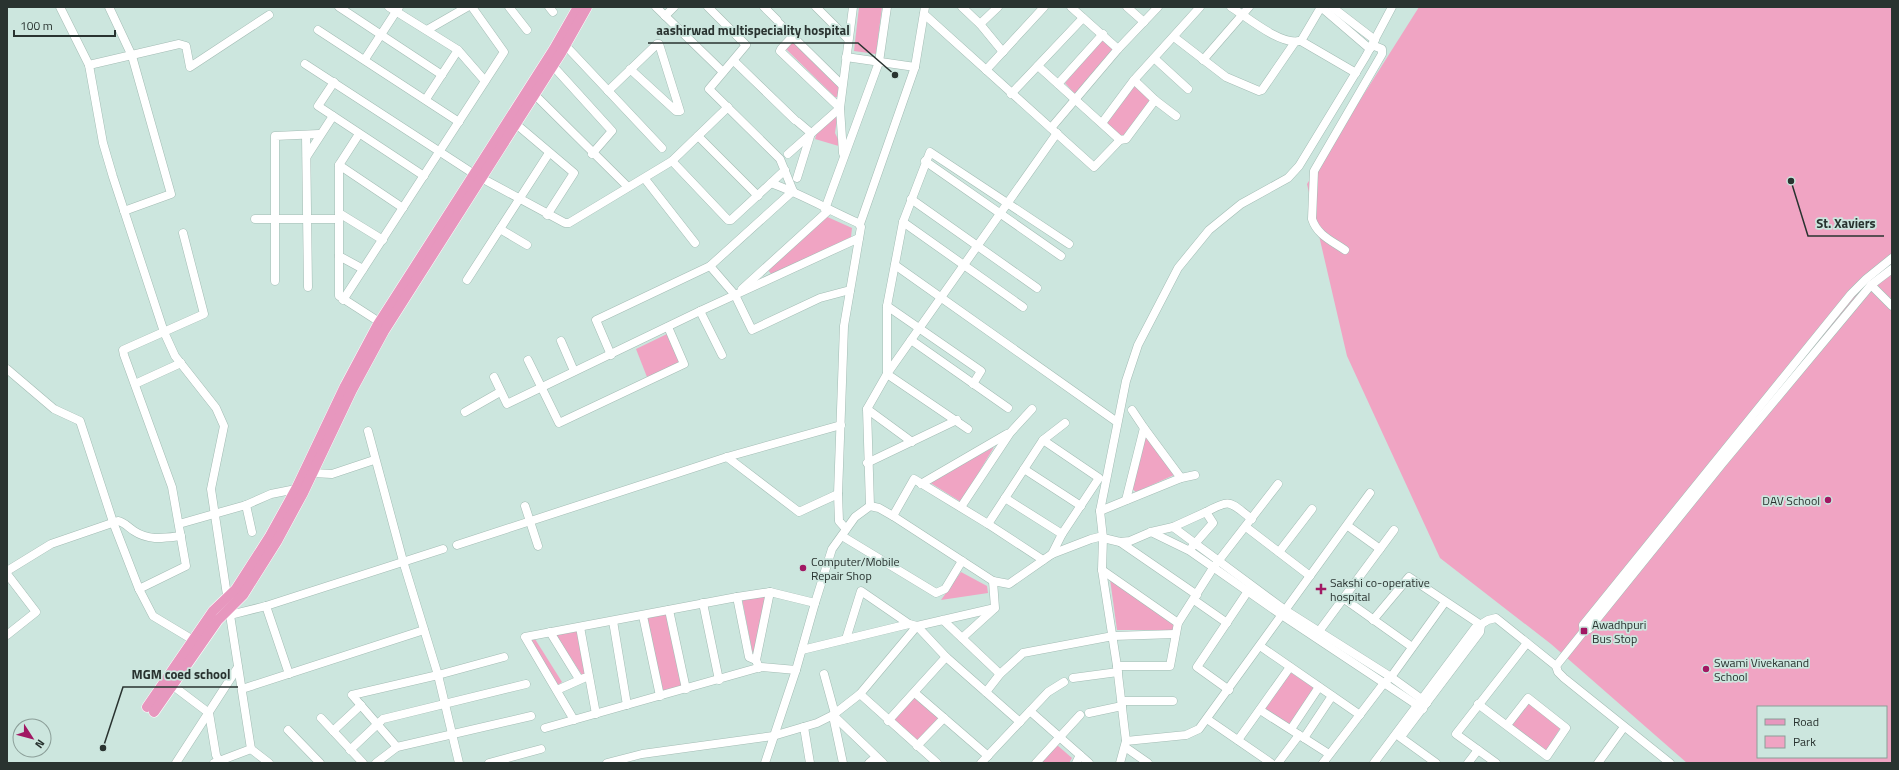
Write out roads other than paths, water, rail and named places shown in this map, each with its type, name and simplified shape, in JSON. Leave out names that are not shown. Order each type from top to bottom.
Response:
[{"type":"main road","points":[[383,324],[313,473],[277,540],[243,595],[229,612],[218,620],[172,685],[151,710],[193,640],[213,611],[236,589],[266,543],[296,489],[345,386],[383,324],[478,176],[578,7]]},
{"type":"main road","points":[[478,176],[516,124],[554,66],[587,7]]},
{"type":"street","points":[[60,7],[89,65],[103,143],[164,332],[175,356],[216,408],[224,426],[211,489],[214,515],[251,749],[269,763]]},
{"type":"street","points":[[109,7],[132,56],[171,194],[124,211]]},
{"type":"street","points":[[339,7],[442,75]]},
{"type":"street","points":[[427,30],[467,7]]},
{"type":"street","points":[[343,300],[504,52],[472,7]]},
{"type":"street","points":[[509,7],[527,30]]},
{"type":"street","points":[[656,7],[723,72]]},
{"type":"street","points":[[665,16],[674,7]]},
{"type":"street","points":[[708,7],[746,45],[709,89],[780,159],[793,191]]},
{"type":"street","points":[[764,7],[842,85]]},
{"type":"street","points":[[816,7],[848,39]]},
{"type":"street","points":[[843,157],[840,108],[852,7]]},
{"type":"street","points":[[735,295],[827,210],[843,157],[879,62],[887,7]]},
{"type":"street","points":[[962,7],[980,24],[1003,52]]},
{"type":"street","points":[[980,24],[998,7]]},
{"type":"street","points":[[986,70],[1044,7]]},
{"type":"street","points":[[1071,7],[1118,49]]},
{"type":"street","points":[[1127,7],[1144,22]]},
{"type":"street","points":[[870,506],[867,463],[867,409],[887,374],[999,214],[1008,204],[1054,130],[1076,99],[1118,49],[1158,7]]},
{"type":"street","points":[[1102,123],[1134,80],[1200,7]]},
{"type":"street","points":[[1232,7],[1265,30],[1284,39],[1298,41],[1356,73]]},
{"type":"street","points":[[1203,60],[1249,7]]},
{"type":"street","points":[[1174,37],[1235,83],[1259,91],[1262,90],[1321,7],[1372,45],[1382,49],[1382,54],[1320,159],[1313,178],[1312,219],[1314,226],[1320,233],[1345,250]]},
{"type":"street","points":[[1120,763],[1126,744],[1118,669],[1102,570],[1103,538],[1100,511],[1102,480],[1118,422],[1126,381],[1138,345],[1178,268],[1209,230],[1241,204],[1288,178],[1293,172],[1356,73],[1392,7]]},
{"type":"street","points":[[1336,8],[1372,45]]},
{"type":"street","points":[[365,59],[381,34],[394,9],[458,50],[485,81]]},
{"type":"street","points":[[846,528],[839,521],[838,494],[844,326],[860,224],[915,67],[924,11]]},
{"type":"street","points":[[924,11],[1012,94],[1094,167],[1120,140],[1126,139],[1155,100]]},
{"type":"street","points":[[89,65],[179,44],[186,46],[190,67],[269,15]]},
{"type":"street","points":[[1012,94],[1083,18]]},
{"type":"street","points":[[318,30],[365,59],[459,122]]},
{"type":"street","points":[[1058,84],[1103,34]]},
{"type":"street","points":[[793,36],[780,49],[780,52],[840,108]]},
{"type":"street","points":[[608,90],[630,69],[657,44],[659,44],[680,110],[676,111],[630,69]]},
{"type":"street","points":[[566,46],[662,148]]},
{"type":"street","points":[[426,99],[458,50]]},
{"type":"street","points":[[846,57],[915,67]]},
{"type":"street","points":[[1154,58],[1188,89]]},
{"type":"street","points":[[734,61],[811,134]]},
{"type":"street","points":[[305,64],[478,176],[559,222],[569,222],[672,162],[728,107]]},
{"type":"street","points":[[554,66],[612,131],[592,154]]},
{"type":"street","points":[[1038,66],[1120,140]]},
{"type":"street","points":[[1134,80],[1155,100],[1176,116]]},
{"type":"street","points":[[334,82],[318,106],[424,176]]},
{"type":"street","points":[[535,95],[592,154],[628,188]]},
{"type":"street","points":[[788,154],[840,108]]},
{"type":"street","points":[[306,156],[319,134],[333,116]]},
{"type":"street","points":[[516,124],[574,173],[547,215]]},
{"type":"street","points":[[275,281],[275,136],[319,134]]},
{"type":"street","points":[[359,134],[338,165],[338,296],[383,324]]},
{"type":"street","points":[[796,178],[811,134]]},
{"type":"street","points":[[306,135],[308,287]]},
{"type":"street","points":[[698,136],[758,196]]},
{"type":"street","points":[[887,374],[887,306],[903,222],[930,152],[1069,244]]},
{"type":"street","points":[[468,280],[550,153]]},
{"type":"street","points":[[672,162],[728,220],[731,220],[785,170]]},
{"type":"street","points":[[925,162],[1061,256]]},
{"type":"street","points":[[338,165],[403,208]]},
{"type":"street","points":[[644,179],[695,244]]},
{"type":"street","points":[[771,183],[793,191],[827,210],[860,224]]},
{"type":"street","points":[[611,355],[596,320],[710,266],[793,191]]},
{"type":"street","points":[[911,199],[1037,288]]},
{"type":"street","points":[[255,219],[307,219],[339,216],[383,240]]},
{"type":"street","points":[[903,222],[1023,307]]},
{"type":"street","points":[[500,229],[527,245]]},
{"type":"street","points":[[139,589],[186,566],[180,524],[172,487],[123,350],[204,314],[183,233]]},
{"type":"street","points":[[494,377],[506,404],[611,355],[700,311],[859,238]]},
{"type":"street","points":[[339,256],[364,269]]},
{"type":"street","points":[[1556,666],[1584,631],[1589,629],[1722,464],[1871,285],[1888,269],[1892,258]]},
{"type":"street","points":[[895,265],[1118,422]]},
{"type":"street","points":[[710,266],[735,295],[752,330],[820,298],[850,290]]},
{"type":"street","points":[[1584,631],[1583,625],[1851,294],[1866,279],[1888,269]]},
{"type":"street","points":[[1871,285],[1892,306]]},
{"type":"street","points":[[887,306],[981,371],[973,384]]},
{"type":"street","points":[[700,311],[722,355]]},
{"type":"street","points":[[528,360],[559,423],[684,364],[668,327]]},
{"type":"street","points":[[911,340],[1008,408]]},
{"type":"street","points":[[561,341],[574,371]]},
{"type":"street","points":[[135,384],[181,363]]},
{"type":"street","points":[[7,369],[54,409],[80,421],[113,522],[139,589],[153,616],[193,640]]},
{"type":"street","points":[[887,374],[957,420],[968,429]]},
{"type":"street","points":[[465,412],[500,392]]},
{"type":"street","points":[[867,409],[912,442]]},
{"type":"street","points":[[961,507],[1010,433],[1032,409]]},
{"type":"street","points":[[1132,410],[1181,478]]},
{"type":"street","points":[[867,463],[957,420]]},
{"type":"street","points":[[988,524],[1043,440],[1065,423]]},
{"type":"street","points":[[457,545],[727,458],[841,425]]},
{"type":"street","points":[[1126,500],[1144,428]]},
{"type":"street","points":[[368,431],[374,460],[438,675],[458,763]]},
{"type":"street","points":[[921,484],[1010,433]]},
{"type":"street","points":[[1043,440],[1102,480]]},
{"type":"street","points":[[727,458],[799,512],[838,494]]},
{"type":"street","points":[[313,473],[332,474],[374,460]]},
{"type":"street","points":[[1024,469],[1081,506]]},
{"type":"street","points":[[1100,511],[1181,478],[1195,475]]},
{"type":"street","points":[[894,516],[914,479],[961,507],[1043,560]]},
{"type":"street","points":[[1052,554],[1062,534],[1081,506],[1102,480]]},
{"type":"street","points":[[1073,678],[1118,669],[1170,666],[1178,623],[1216,564],[1278,484]]},
{"type":"street","points":[[180,524],[246,505],[271,494],[296,489]]},
{"type":"street","points":[[1126,744],[1192,734],[1199,729],[1348,526],[1370,493]]},
{"type":"street","points":[[1005,498],[1062,534]]},
{"type":"street","points":[[765,763],[796,670],[814,603],[832,549],[855,517],[870,506],[879,508],[894,516],[993,581],[1009,584],[1052,554],[1091,539],[1103,538],[1120,542],[1130,541],[1151,532],[1173,527],[1223,503],[1229,502],[1252,519]]},
{"type":"street","points":[[246,505],[252,532]]},
{"type":"street","points":[[526,506],[538,546]]},
{"type":"street","points":[[1279,552],[1312,509]]},
{"type":"street","points":[[1192,547],[1213,523],[1206,512]]},
{"type":"street","points":[[7,635],[36,612],[7,572],[50,544],[113,522],[123,522],[137,532],[153,538],[181,536]]},
{"type":"street","points":[[1348,526],[1380,549]]},
{"type":"street","points":[[1173,527],[1192,547],[1284,613]]},
{"type":"street","points":[[1246,527],[1310,576]]},
{"type":"street","points":[[1317,633],[1394,530]]},
{"type":"street","points":[[118,535],[137,532]]},
{"type":"street","points":[[1151,532],[1192,547]]},
{"type":"street","points":[[842,536],[936,592],[945,589],[962,561]]},
{"type":"street","points":[[1120,542],[1227,622]]},
{"type":"street","points":[[229,612],[266,606],[403,560],[443,549]]},
{"type":"street","points":[[1216,564],[1248,591],[1391,677],[1422,705]]},
{"type":"street","points":[[1102,570],[1178,623]]},
{"type":"street","points":[[1373,620],[1409,577],[1481,625]]},
{"type":"street","points":[[962,638],[994,608],[993,581]]},
{"type":"street","points":[[846,639],[861,591],[913,625],[946,657],[1020,722]]},
{"type":"street","points":[[1229,690],[1197,667],[1248,591]]},
{"type":"street","points":[[574,720],[525,637],[643,616],[737,596],[770,592],[814,603]]},
{"type":"street","points":[[758,668],[756,660],[770,592]]},
{"type":"street","points":[[737,596],[749,656],[756,660]]},
{"type":"street","points":[[1343,598],[1412,647]]},
{"type":"street","points":[[1323,763],[1384,683],[1391,677],[1445,602]]},
{"type":"street","points":[[703,603],[719,680]]},
{"type":"street","points":[[266,606],[289,674]]},
{"type":"street","points":[[802,650],[846,639],[943,620],[994,608]]},
{"type":"street","points":[[669,610],[686,689]]},
{"type":"street","points":[[643,616],[660,696]]},
{"type":"street","points":[[1380,763],[1400,737],[1475,628],[1488,620],[1496,618],[1556,666],[1558,672],[1564,678],[1670,763]]},
{"type":"street","points":[[943,620],[1000,674]]},
{"type":"street","points":[[613,621],[627,705]]},
{"type":"street","points":[[607,763],[642,754],[774,736],[804,727],[834,714],[860,694],[913,625]]},
{"type":"street","points":[[580,627],[596,714]]},
{"type":"street","points":[[242,689],[424,630]]},
{"type":"street","points":[[550,632],[579,679]]},
{"type":"street","points":[[1317,633],[1384,683],[1422,705]]},
{"type":"street","points":[[986,692],[1000,674],[1023,653],[1113,636],[1175,634]]},
{"type":"street","points":[[1496,763],[1456,734],[1527,643]]},
{"type":"street","points":[[1260,646],[1360,716]]},
{"type":"street","points":[[397,747],[378,723],[352,695],[438,675],[504,657]]},
{"type":"street","points":[[888,721],[915,693],[946,657]]},
{"type":"street","points":[[1238,740],[1290,667]]},
{"type":"street","points":[[176,763],[238,668]]},
{"type":"street","points":[[545,728],[758,668],[786,668],[796,670]]},
{"type":"street","points":[[824,674],[834,714],[843,763]]},
{"type":"street","points":[[557,690],[579,679],[589,678]]},
{"type":"street","points":[[981,763],[1048,692],[1064,682]]},
{"type":"street","points":[[350,750],[383,719],[526,684]]},
{"type":"street","points":[[172,685],[209,713],[218,762],[251,749]]},
{"type":"street","points":[[1291,730],[1319,687]]},
{"type":"street","points":[[915,693],[988,756]]},
{"type":"street","points":[[860,694],[888,721],[937,763]]},
{"type":"street","points":[[1278,763],[1301,737],[1332,696]]},
{"type":"street","points":[[1478,704],[1547,756],[1566,728],[1528,698],[1507,725]]},
{"type":"street","points":[[1036,763],[1058,737],[1084,714],[1122,704],[1173,701]]},
{"type":"street","points":[[333,731],[361,705]]},
{"type":"street","points":[[1374,763],[1422,705]]},
{"type":"street","points":[[1260,710],[1329,754]]},
{"type":"street","points":[[1030,711],[1089,763]]},
{"type":"street","points":[[834,714],[883,763]]},
{"type":"street","points":[[376,763],[397,747],[451,733],[532,716]]},
{"type":"street","points":[[321,718],[363,763]]},
{"type":"street","points":[[917,746],[944,718]]},
{"type":"street","points":[[1207,719],[1271,763]]},
{"type":"street","points":[[804,727],[810,763]]},
{"type":"street","points":[[1598,763],[1624,727]]},
{"type":"street","points":[[288,730],[320,763]]},
{"type":"street","points":[[1400,737],[1427,760],[1436,763]]},
{"type":"street","points":[[1126,744],[1148,763]]},
{"type":"street","points":[[489,763],[541,749]]},
{"type":"street","points":[[1468,763],[1478,750]]},
{"type":"street","points":[[1076,763],[1080,755]]},
{"type":"street","points":[[870,763],[876,757]]},
{"type":"place","name":"aashirwad multispeciality hospital","points":[[895,75]]},
{"type":"place","name":"St. Xaviers","points":[[1791,181]]},
{"type":"place","name":"DAV School","points":[[1828,500]]},
{"type":"place","name":"Computer/Mobile Repair Shop","points":[[803,568]]},
{"type":"place","name":"Sakshi co-operative hospital","points":[[1321,589]]},
{"type":"place","name":"Awadhpuri Bus Stop","points":[[1584,631]]},
{"type":"place","name":"Swami Vivekanand School","points":[[1706,669]]},
{"type":"place","name":"MGM coed school","points":[[103,748]]}]
